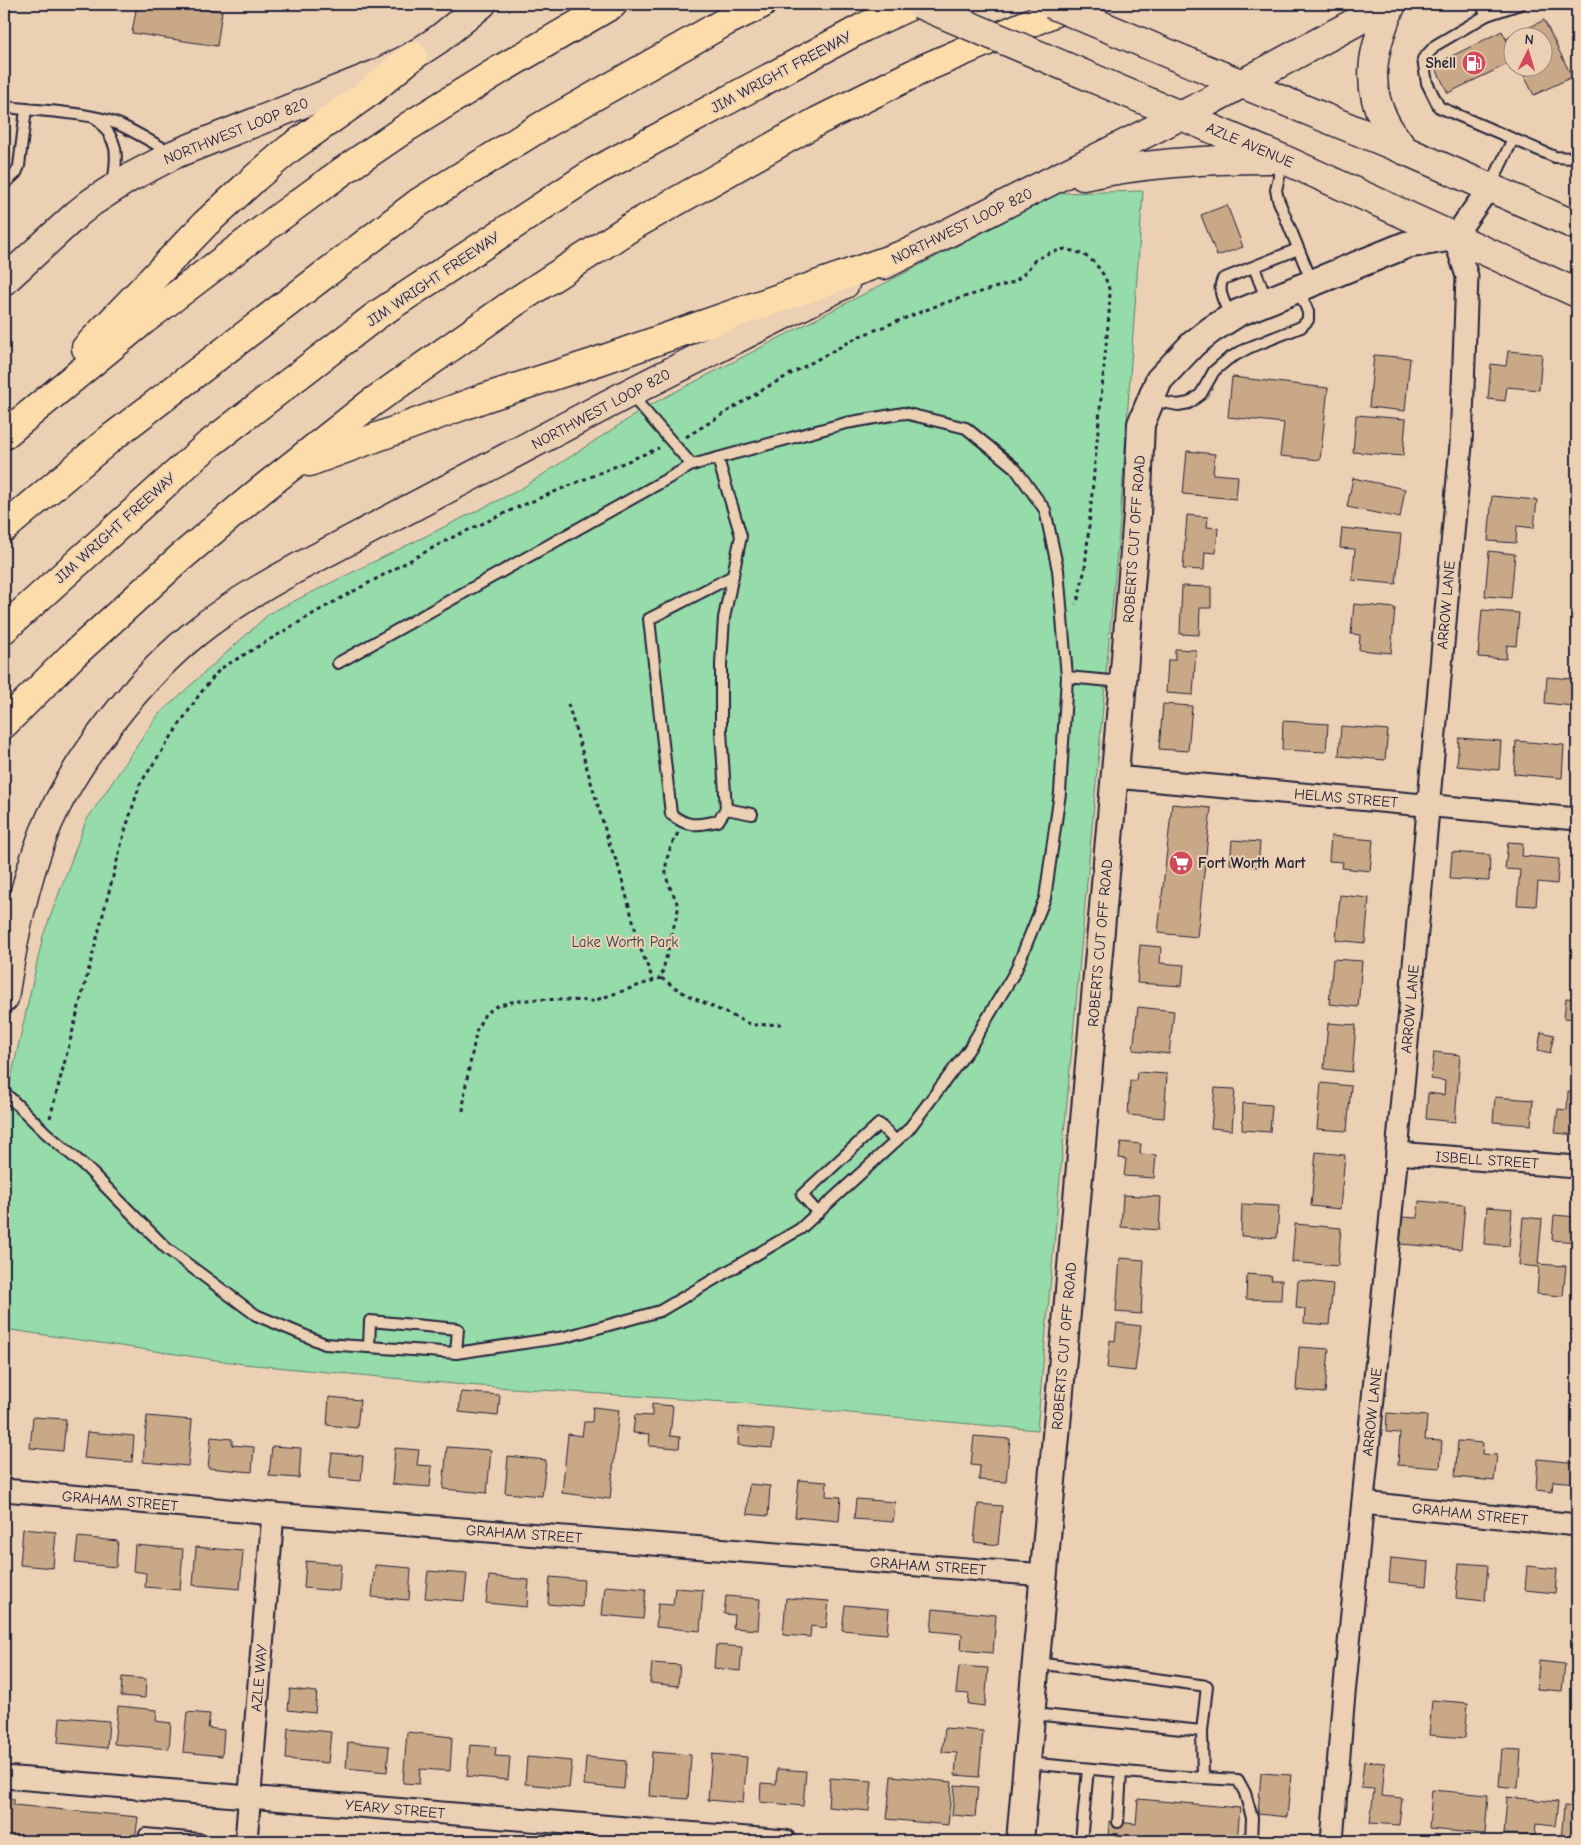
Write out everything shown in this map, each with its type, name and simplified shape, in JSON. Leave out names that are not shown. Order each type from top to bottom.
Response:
[{"type":"highway","points":[[10,430],[144,320],[340,173],[409,126],[500,69],[613,4]]},
{"type":"highway","points":[[4,528],[111,438],[418,203],[542,126],[725,22],[762,4]]},
{"type":"highway","name":"JIM WRIGHT FREEWAY","points":[[4,629],[208,445],[377,314],[596,171],[864,27],[914,4]]},
{"type":"highway","points":[[4,738],[12,715],[180,558],[286,470],[370,404],[436,356],[631,227],[818,121],[927,67],[1074,4]]},
{"type":"highway","points":[[10,430],[39,396],[183,247],[236,196],[289,150],[371,91],[412,56]]},
{"type":"highway","points":[[286,470],[484,398],[596,362],[905,254]]},
{"type":"main road","name":"NORTHWEST LOOP 820","points":[[4,281],[77,214],[112,188],[175,154],[378,74],[439,40],[482,4]]},
{"type":"main road","name":"AZLE AVENUE","points":[[919,4],[1283,159],[1577,293]]},
{"type":"main road","points":[[1051,4],[1404,150],[1577,226]]},
{"type":"main road","name":"NORTHWEST LOOP 820","points":[[4,998],[29,875],[44,832],[60,801],[82,762],[106,729],[149,677],[201,628],[264,586],[629,393],[1182,116],[1391,4]]},
{"type":"main road","points":[[1391,4],[1376,44],[1373,78],[1377,102],[1384,121],[1404,150]]},
{"type":"main road","points":[[1052,182],[1156,163],[1219,159],[1283,159]]},
{"type":"street","points":[[1454,237],[1490,188]]},
{"type":"street","name":"ROBERTS CUT OFF ROAD","points":[[1020,1841],[1115,777],[1137,515],[1141,424],[1159,380],[1193,344],[1232,317],[1305,285],[1406,245],[1454,237]]},
{"type":"street","name":"ARROW LANE","points":[[1332,1841],[1344,1696],[1397,1154],[1461,445],[1467,276],[1454,237]]},
{"type":"street","name":"HELMS STREET","points":[[1115,777],[1577,819]]},
{"type":"street","name":"ISBELL STREET","points":[[1397,1154],[1577,1167]]},
{"type":"street","name":"GRAHAM STREET","points":[[4,1490],[273,1514],[1044,1575]]},
{"type":"street","name":"GRAHAM STREET","points":[[1363,1503],[1577,1525]]},
{"type":"street","name":"AZLE WAY","points":[[246,1841],[273,1514]]},
{"type":"street","name":"YEARY STREET","points":[[4,1777],[786,1841]]},
{"type":"lane","points":[[1482,4],[1487,15]]},
{"type":"lane","points":[[1520,4],[1487,15],[1436,45],[1423,60],[1427,83],[1439,107],[1555,157],[1576,157]]},
{"type":"lane","points":[[4,107],[95,118],[119,125],[175,154]]},
{"type":"lane","points":[[4,184],[16,172],[19,166],[26,109]]},
{"type":"lane","points":[[95,118],[106,128],[115,144],[116,162],[112,188]]},
{"type":"lane","points":[[1490,188],[1513,138]]},
{"type":"lane","points":[[1151,400],[1178,405],[1189,403],[1200,394],[1214,371],[1228,358],[1301,327],[1308,320],[1305,285],[1298,249],[1276,190],[1283,159]]},
{"type":"lane","points":[[1232,317],[1221,293],[1223,279],[1298,249]]},
{"type":"lane","points":[[1254,267],[1267,301]]},
{"type":"lane","points":[[629,393],[692,465]]},
{"type":"lane","points":[[4,1092],[46,1133],[87,1168],[166,1248],[256,1315],[325,1344],[456,1353],[565,1337],[660,1311],[800,1229],[818,1213],[908,1130],[969,1049],[1016,970],[1045,898],[1060,793],[1067,677],[1058,570],[1045,510],[1016,468],[966,428],[904,413],[846,423],[692,465],[338,663]]},
{"type":"lane","points":[[718,459],[741,536],[733,576],[724,618],[721,664],[721,731],[726,809],[718,821],[701,824],[683,824],[671,814],[650,619],[733,576]]},
{"type":"lane","points":[[1067,677],[1123,682]]},
{"type":"lane","points":[[726,809],[752,814]]},
{"type":"lane","points":[[818,1213],[802,1195],[879,1124],[896,1141]]},
{"type":"lane","points":[[369,1347],[370,1321],[458,1328],[456,1353]]},
{"type":"lane","points":[[1036,1663],[1207,1686],[1202,1732],[1203,1778]]},
{"type":"lane","points":[[1032,1714],[1202,1732]]},
{"type":"lane","points":[[1027,1763],[1238,1780],[1245,1793],[1252,1818],[1251,1841]]},
{"type":"lane","points":[[1081,1841],[1088,1769]]},
{"type":"lane","points":[[1118,1822],[1121,1772]]},
{"type":"lane","points":[[144,1841],[145,1834],[200,1839],[199,1841]]},
{"type":"path","points":[[46,1133],[124,834],[140,784],[199,695],[220,669],[323,608],[449,539],[693,434],[767,388],[860,336],[941,304],[1014,282],[1025,273],[1035,260],[1049,252],[1065,249],[1083,254],[1095,263],[1105,276],[1110,292],[1085,568],[1080,596],[1076,605]]},
{"type":"path","points":[[568,704],[608,843],[618,865],[641,950],[653,980]]},
{"type":"path","points":[[661,978],[678,910],[677,899],[667,879],[667,852],[683,824]]},
{"type":"path","points":[[463,1111],[471,1053],[477,1029],[485,1014],[504,1003],[538,999],[593,1001],[661,978],[686,994],[752,1025],[783,1024]]},
{"type":"green space","name":"Lake Worth Park","points":[[1143,191],[1120,520],[1037,1430],[740,1403],[465,1385],[244,1364],[4,1329],[4,1126],[10,1083],[43,936],[86,821],[158,715],[270,613],[519,490],[650,405],[1059,193]]},
{"type":"building","points":[[137,4],[171,4],[222,11],[217,46],[132,33]]},
{"type":"building","points":[[1544,20],[1548,28],[1528,28]]},
{"type":"building","name":"Shell","points":[[1502,31],[1504,35],[1504,66],[1448,93],[1434,65]]},
{"type":"building","points":[[1554,40],[1572,77],[1534,95],[1525,78],[1554,78]]},
{"type":"building","points":[[1227,205],[1243,247],[1217,256],[1201,215]]},
{"type":"building","points":[[1508,351],[1542,354],[1539,390],[1507,387],[1505,401],[1488,399],[1491,364],[1506,366]]},
{"type":"building","points":[[1374,355],[1410,358],[1405,411],[1369,407]]},
{"type":"building","points":[[1232,377],[1328,388],[1320,460],[1280,456],[1284,423],[1228,417]]},
{"type":"building","points":[[1577,379],[1577,404],[1575,404]]},
{"type":"building","points":[[1356,415],[1406,419],[1403,456],[1353,452]]},
{"type":"building","points":[[1187,451],[1215,454],[1213,474],[1238,476],[1236,499],[1183,494]]},
{"type":"building","points":[[1353,478],[1405,489],[1400,518],[1347,507]]},
{"type":"building","points":[[1492,496],[1537,500],[1534,528],[1517,526],[1516,543],[1488,541]]},
{"type":"building","points":[[1187,515],[1208,517],[1207,527],[1218,528],[1216,553],[1205,552],[1204,570],[1183,569]]},
{"type":"building","points":[[1342,528],[1401,534],[1396,584],[1352,580],[1355,549],[1340,548]]},
{"type":"building","points":[[1489,551],[1515,554],[1511,598],[1485,596]]},
{"type":"building","points":[[1182,586],[1211,587],[1211,608],[1200,608],[1199,635],[1180,634]]},
{"type":"building","points":[[1354,604],[1395,608],[1391,653],[1359,650],[1360,635],[1351,634]]},
{"type":"building","points":[[1482,610],[1519,613],[1516,646],[1507,645],[1506,659],[1478,657]]},
{"type":"building","points":[[1175,649],[1196,650],[1193,695],[1166,693],[1168,660],[1175,660]]},
{"type":"building","points":[[1547,677],[1574,679],[1572,706],[1545,703]]},
{"type":"building","points":[[1163,704],[1192,706],[1188,751],[1159,749]]},
{"type":"building","points":[[1283,721],[1328,724],[1326,752],[1282,750]]},
{"type":"building","points":[[1341,726],[1388,730],[1385,760],[1339,756]]},
{"type":"building","points":[[1459,738],[1501,741],[1499,770],[1457,766]]},
{"type":"building","points":[[1516,741],[1564,745],[1562,778],[1514,774]]},
{"type":"building","points":[[1172,804],[1211,808],[1197,937],[1158,933]]},
{"type":"building","points":[[1331,836],[1373,840],[1370,871],[1342,868],[1343,862],[1329,861]]},
{"type":"building","points":[[1232,840],[1260,842],[1258,867],[1230,864]]},
{"type":"building","points":[[1508,842],[1523,843],[1522,856],[1559,859],[1557,884],[1538,882],[1536,906],[1517,905],[1520,870],[1505,869]]},
{"type":"building","points":[[1452,852],[1490,855],[1489,881],[1450,879]]},
{"type":"building","points":[[1340,895],[1369,898],[1365,943],[1336,940]]},
{"type":"building","points":[[1140,945],[1161,947],[1160,963],[1184,965],[1182,986],[1137,983]]},
{"type":"building","points":[[1333,959],[1362,961],[1358,1007],[1329,1004]]},
{"type":"building","points":[[1566,998],[1577,999],[1577,1019],[1564,1018]]},
{"type":"building","points":[[1138,1007],[1174,1011],[1169,1054],[1133,1050]]},
{"type":"building","points":[[1328,1023],[1356,1025],[1352,1072],[1324,1069]]},
{"type":"building","points":[[1541,1032],[1554,1035],[1550,1053],[1538,1050]]},
{"type":"building","points":[[1434,1052],[1460,1055],[1455,1122],[1426,1119],[1428,1093],[1444,1095],[1445,1081],[1431,1079]]},
{"type":"building","points":[[1137,1072],[1167,1074],[1164,1118],[1128,1115],[1130,1081],[1136,1081]]},
{"type":"building","points":[[1321,1083],[1351,1086],[1347,1131],[1317,1129]]},
{"type":"building","points":[[1215,1088],[1235,1089],[1232,1130],[1211,1128]]},
{"type":"building","points":[[1568,1091],[1577,1092],[1577,1135],[1555,1133],[1558,1109],[1567,1110]]},
{"type":"building","points":[[1495,1097],[1533,1100],[1531,1125],[1493,1122]]},
{"type":"building","points":[[1243,1103],[1272,1105],[1270,1132],[1242,1130]]},
{"type":"building","points":[[1121,1142],[1141,1144],[1140,1154],[1156,1155],[1154,1178],[1124,1176],[1126,1159],[1119,1158]]},
{"type":"building","points":[[1316,1152],[1345,1155],[1340,1209],[1311,1206]]},
{"type":"building","points":[[1123,1195],[1161,1197],[1159,1230],[1121,1227]]},
{"type":"building","points":[[1419,1201],[1465,1205],[1461,1249],[1400,1244],[1402,1217],[1417,1218]]},
{"type":"building","points":[[1242,1204],[1279,1206],[1277,1238],[1241,1236]]},
{"type":"building","points":[[1487,1207],[1512,1209],[1509,1246],[1484,1244]]},
{"type":"building","points":[[1554,1215],[1577,1217],[1577,1258],[1575,1258],[1576,1242],[1552,1240]]},
{"type":"building","points":[[1523,1217],[1542,1219],[1538,1264],[1566,1266],[1563,1296],[1537,1294],[1539,1267],[1519,1265]]},
{"type":"building","points":[[1295,1224],[1341,1228],[1338,1266],[1292,1262]]},
{"type":"building","points":[[1120,1258],[1144,1260],[1141,1314],[1116,1312]]},
{"type":"building","points":[[1247,1274],[1272,1276],[1271,1280],[1282,1280],[1281,1300],[1246,1299]]},
{"type":"building","points":[[1298,1280],[1333,1284],[1329,1325],[1304,1323],[1305,1309],[1296,1308]]},
{"type":"building","points":[[1117,1323],[1141,1326],[1135,1371],[1107,1368],[1110,1340],[1115,1341]]},
{"type":"building","points":[[1299,1347],[1329,1349],[1325,1393],[1296,1390]]},
{"type":"building","points":[[461,1392],[500,1395],[498,1416],[459,1412]]},
{"type":"building","points":[[329,1397],[360,1400],[357,1428],[327,1425]]},
{"type":"building","points":[[652,1404],[673,1406],[670,1436],[680,1437],[679,1448],[649,1446],[650,1434],[633,1433],[635,1415],[652,1416]]},
{"type":"building","points":[[593,1407],[619,1410],[610,1499],[562,1493],[568,1434],[582,1436],[584,1422],[592,1422]]},
{"type":"building","points":[[1387,1413],[1427,1416],[1425,1440],[1442,1441],[1440,1468],[1398,1465],[1400,1433],[1386,1432]]},
{"type":"building","points":[[147,1416],[192,1420],[188,1466],[143,1462]]},
{"type":"building","points":[[33,1417],[66,1419],[63,1451],[30,1448]]},
{"type":"building","points":[[739,1427],[774,1430],[772,1448],[738,1445]]},
{"type":"building","points":[[87,1432],[134,1436],[132,1462],[84,1458]]},
{"type":"building","points":[[974,1436],[1010,1439],[1006,1482],[979,1480],[980,1466],[971,1465]]},
{"type":"building","points":[[211,1437],[232,1439],[232,1445],[254,1447],[252,1472],[208,1468]]},
{"type":"building","points":[[1458,1441],[1483,1443],[1482,1454],[1497,1455],[1494,1481],[1455,1477]]},
{"type":"building","points":[[272,1446],[301,1448],[299,1478],[269,1476]]},
{"type":"building","points":[[447,1447],[491,1450],[487,1493],[443,1489]]},
{"type":"building","points":[[395,1448],[419,1450],[417,1465],[432,1466],[430,1487],[392,1484]]},
{"type":"building","points":[[332,1453],[363,1456],[361,1481],[329,1478]]},
{"type":"building","points":[[508,1456],[546,1460],[542,1496],[505,1493]]},
{"type":"building","points":[[1538,1459],[1577,1463],[1577,1483],[1553,1481],[1552,1492],[1536,1490]]},
{"type":"building","points":[[799,1480],[827,1482],[826,1496],[841,1497],[839,1521],[795,1517]]},
{"type":"building","points":[[749,1484],[770,1486],[768,1516],[747,1514]]},
{"type":"building","points":[[856,1499],[895,1502],[893,1522],[854,1519]]},
{"type":"building","points":[[978,1504],[1002,1506],[998,1545],[974,1542]]},
{"type":"building","points":[[23,1529],[56,1532],[53,1568],[20,1565]]},
{"type":"building","points":[[78,1537],[118,1541],[116,1567],[75,1563]]},
{"type":"building","points":[[135,1545],[183,1549],[180,1590],[145,1587],[146,1573],[133,1571]]},
{"type":"building","points":[[196,1547],[243,1551],[240,1589],[193,1585]]},
{"type":"building","points":[[1391,1558],[1429,1562],[1427,1586],[1389,1582]]},
{"type":"building","points":[[306,1561],[341,1564],[339,1591],[304,1588]]},
{"type":"building","points":[[1459,1563],[1488,1565],[1485,1601],[1456,1598]]},
{"type":"building","points":[[375,1565],[411,1568],[409,1600],[372,1597]]},
{"type":"building","points":[[1527,1566],[1557,1569],[1555,1593],[1525,1590]]},
{"type":"building","points":[[428,1571],[467,1574],[464,1601],[425,1598]]},
{"type":"building","points":[[489,1576],[529,1580],[527,1607],[486,1603]]},
{"type":"building","points":[[550,1577],[584,1580],[582,1607],[548,1604]]},
{"type":"building","points":[[605,1586],[646,1589],[643,1619],[602,1615]]},
{"type":"building","points":[[675,1588],[703,1590],[700,1631],[656,1627],[658,1604],[673,1605]]},
{"type":"building","points":[[726,1596],[760,1599],[758,1630],[733,1628],[734,1615],[724,1614]]},
{"type":"building","points":[[786,1598],[829,1601],[826,1628],[811,1626],[810,1637],[783,1635]]},
{"type":"building","points":[[845,1605],[889,1609],[887,1634],[842,1630]]},
{"type":"building","points":[[933,1609],[996,1615],[993,1653],[961,1650],[962,1634],[931,1631]]},
{"type":"building","points":[[716,1645],[742,1647],[740,1671],[714,1668]]},
{"type":"building","points":[[1539,1661],[1565,1664],[1562,1691],[1537,1689]]},
{"type":"building","points":[[652,1663],[680,1665],[678,1686],[650,1683]]},
{"type":"building","points":[[959,1666],[988,1668],[985,1706],[968,1704],[969,1694],[956,1693]]},
{"type":"building","points":[[122,1677],[146,1679],[145,1698],[121,1696]]},
{"type":"building","points":[[290,1689],[317,1692],[315,1713],[288,1710]]},
{"type":"building","points":[[1432,1700],[1468,1703],[1465,1738],[1429,1735]]},
{"type":"building","points":[[118,1706],[157,1710],[156,1721],[171,1723],[169,1749],[114,1744]]},
{"type":"building","points":[[187,1712],[210,1714],[208,1728],[224,1730],[222,1756],[183,1752]]},
{"type":"building","points":[[60,1717],[109,1721],[107,1748],[58,1743]]},
{"type":"building","points":[[288,1728],[331,1732],[328,1763],[286,1759]]},
{"type":"building","points":[[945,1728],[983,1731],[979,1777],[955,1775],[957,1753],[942,1752]]},
{"type":"building","points":[[407,1732],[452,1737],[450,1771],[420,1769],[419,1784],[403,1783]]},
{"type":"building","points":[[348,1742],[389,1746],[387,1772],[346,1768]]},
{"type":"building","points":[[470,1745],[496,1747],[495,1756],[510,1757],[508,1780],[467,1776]]},
{"type":"building","points":[[1502,1749],[1521,1750],[1518,1788],[1499,1786]]},
{"type":"building","points":[[652,1752],[691,1755],[688,1799],[649,1796]]},
{"type":"building","points":[[712,1754],[747,1757],[743,1803],[708,1800]]},
{"type":"building","points":[[527,1757],[572,1761],[569,1788],[525,1784]]},
{"type":"building","points":[[586,1757],[626,1761],[624,1789],[584,1785]]},
{"type":"building","points":[[1364,1761],[1385,1763],[1382,1796],[1402,1798],[1399,1825],[1370,1823],[1374,1789],[1361,1788]]},
{"type":"building","points":[[777,1769],[806,1771],[803,1806],[760,1802],[761,1783],[776,1784]]},
{"type":"building","points":[[1261,1773],[1291,1775],[1287,1817],[1258,1814]]},
{"type":"building","points":[[891,1776],[952,1782],[948,1825],[887,1819]]},
{"type":"building","points":[[830,1778],[872,1781],[869,1811],[828,1807]]},
{"type":"building","points":[[955,1785],[978,1787],[975,1817],[952,1815]]},
{"type":"building","points":[[1432,1790],[1488,1795],[1485,1834],[1429,1829]]},
{"type":"building","points":[[1507,1797],[1558,1802],[1555,1826],[1536,1824],[1535,1836],[1504,1834]]},
{"type":"building","points":[[4,1798],[14,1799],[14,1805],[138,1817],[135,1841],[4,1841]]},
{"type":"building","points":[[1138,1799],[1240,1808],[1237,1841],[1108,1840],[1109,1821],[1136,1824]]},
{"type":"building","points":[[1564,1806],[1577,1807],[1577,1841],[1561,1840]]},
{"type":"building","points":[[396,1836],[417,1837],[416,1841],[396,1841]]},
{"type":"building","points":[[277,1839],[306,1841],[277,1841]]},
{"type":"place","name":"Shell","points":[[1474,63]]},
{"type":"place","name":"Fort Worth Mart","points":[[1181,863]]}]
